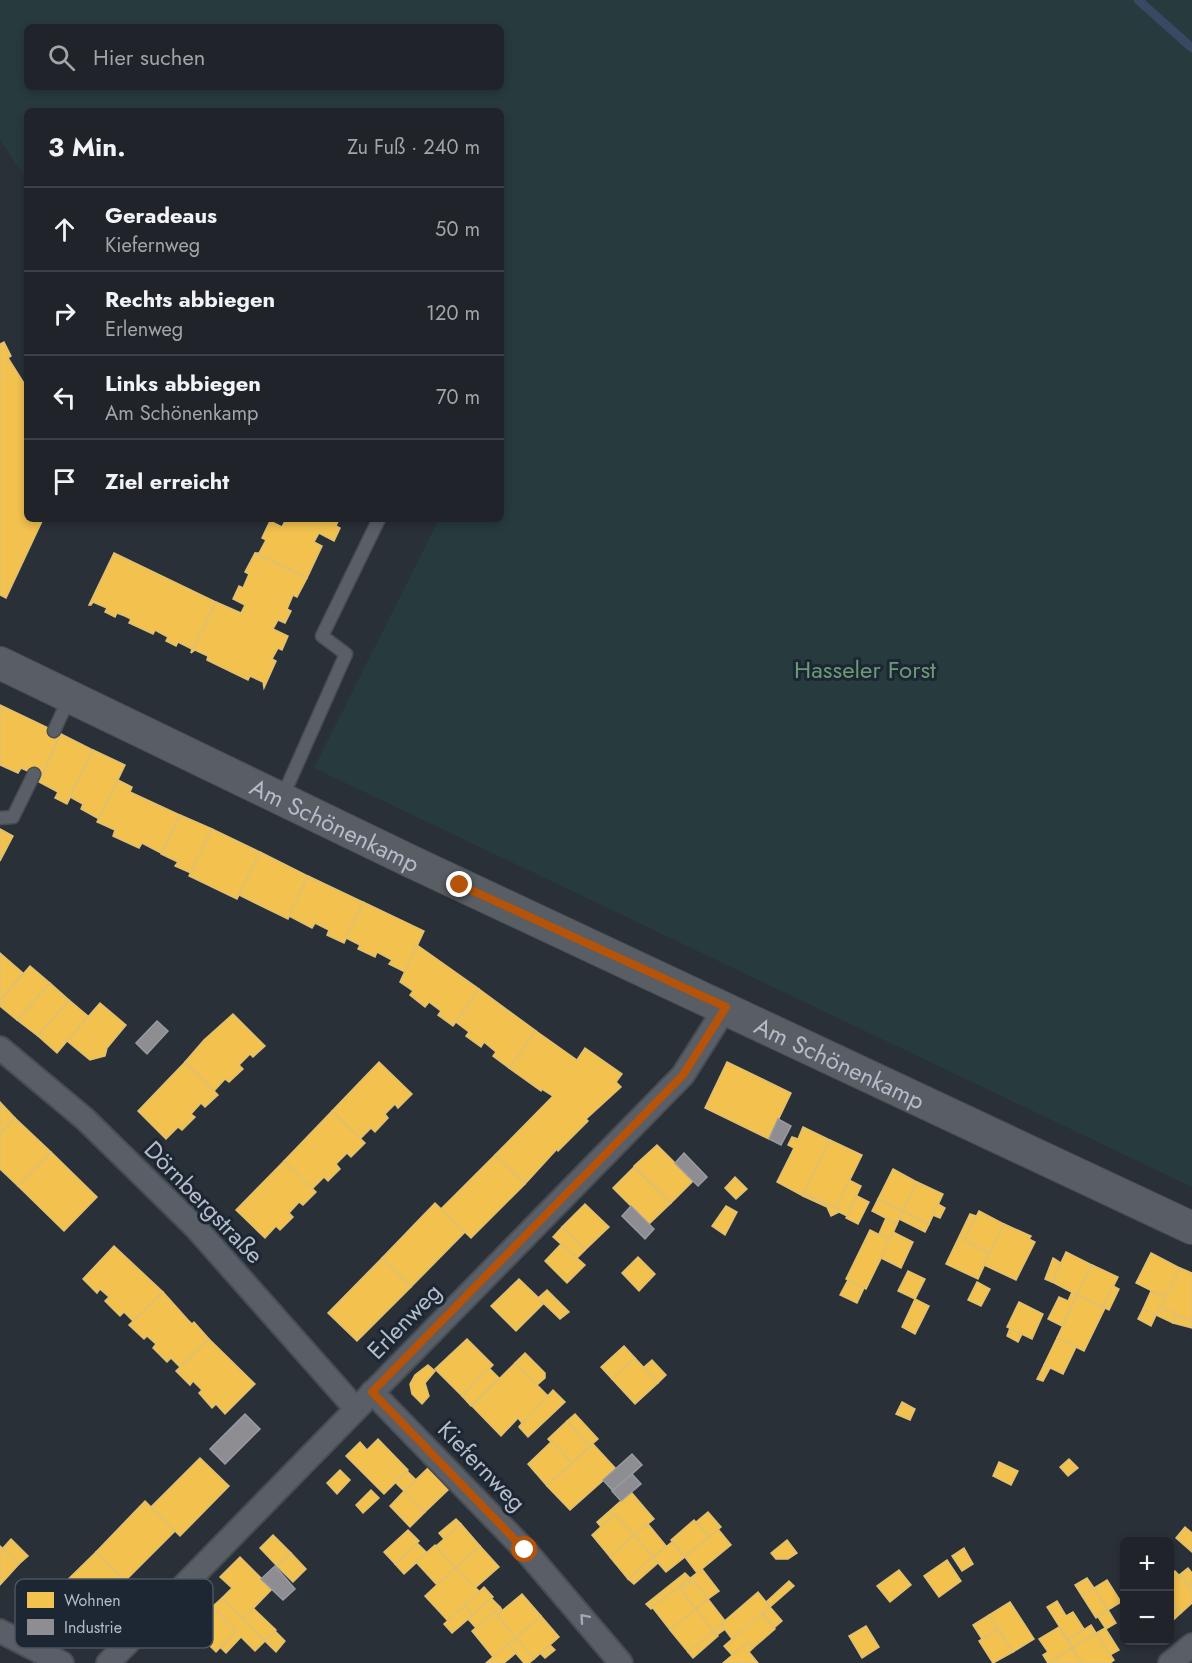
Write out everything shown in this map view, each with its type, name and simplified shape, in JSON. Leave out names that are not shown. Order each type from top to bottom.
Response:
[{"type":"main road","name":"Am Schönenkamp","points":[[0,663],[282,799],[1192,1228]]},
{"type":"street","name":"Erlenweg","points":[[190,1579],[683,1075],[726,1007]]},
{"type":"street","name":"Dörnbergstraße","points":[[0,1048],[85,1119],[196,1228],[356,1409]]},
{"type":"street","name":"Kiefernweg","points":[[372,1392],[525,1550],[621,1663]]},
{"type":"street","points":[[0,1631],[15,1639]]},
{"type":"street","points":[[1170,1663],[1192,1645]]},
{"type":"street","points":[[33,1648],[62,1663]]},
{"type":"street","name":"Erlenweg","points":[[108,1663],[123,1648]]},
{"type":"lane","points":[[282,799],[346,654],[322,636],[378,522]]},
{"type":"lane","points":[[54,731],[70,697]]},
{"type":"lane","points":[[0,818],[13,817],[34,774]]},
{"type":"green space","name":"Hasseler Forst","points":[[0,0],[1192,0],[1192,1187],[314,768],[437,522],[504,522],[504,108],[24,108],[24,176],[0,140]]},
{"type":"building: Wohnen","points":[[4,342],[11,356],[8,358],[24,383],[24,522],[42,522],[6,598],[0,595],[0,344]]},
{"type":"building: Wohnen","points":[[270,522],[282,527],[284,522],[338,522],[336,526],[340,528],[334,541],[319,533],[314,542],[322,546],[307,578],[255,553],[259,553],[266,540],[262,538]]},
{"type":"building: Wohnen","points":[[114,553],[216,602],[191,653],[192,649],[178,642],[176,646],[166,641],[168,637],[155,630],[153,634],[129,623],[131,619],[125,616],[117,613],[115,617],[105,612],[107,608],[93,602],[89,605]]},
{"type":"building: Wohnen","points":[[255,553],[307,578],[297,597],[293,595],[287,609],[291,611],[285,623],[278,620],[273,629],[288,636],[282,650],[278,648],[272,659],[276,661],[264,688],[263,682],[250,676],[248,680],[207,660],[208,656],[195,650],[191,653],[216,602],[241,613],[245,605],[233,599],[239,586],[243,588],[249,574],[245,572]]},
{"type":"building: Wohnen","points":[[0,705],[61,734],[41,777],[21,768],[18,773],[0,765]]},
{"type":"building: Wohnen","points":[[61,734],[93,750],[67,804],[55,798],[58,792],[39,782]]},
{"type":"building: Wohnen","points":[[93,750],[125,765],[99,819],[81,809],[83,804],[70,797]]},
{"type":"building: Wohnen","points":[[118,780],[132,787],[130,792],[180,815],[161,853],[142,843],[139,848],[113,836],[115,830],[97,822]]},
{"type":"building: Wohnen","points":[[180,815],[212,829],[191,873],[175,866],[178,862],[161,854]]},
{"type":"building: Wohnen","points":[[0,829],[13,836],[0,861]]},
{"type":"building: Wohnen","points":[[212,829],[260,852],[237,899],[189,876]]},
{"type":"building: Wohnen","points":[[260,852],[308,876],[288,919],[239,895]]},
{"type":"building: Wohnen","points":[[308,876],[363,902],[344,943],[327,935],[329,930],[315,923],[312,928],[289,916]]},
{"type":"building: Wohnen","points":[[363,902],[424,931],[405,972],[389,964],[392,960],[377,952],[375,957],[358,949],[360,945],[346,938]]},
{"type":"building: Wohnen","points":[[417,945],[479,989],[453,1026],[438,1015],[441,1011],[429,1002],[425,1007],[410,995],[413,991],[400,982]]},
{"type":"building: Wohnen","points":[[0,953],[23,973],[0,1001]]},
{"type":"building: Wohnen","points":[[30,966],[50,983],[17,1020],[0,1006],[0,1001]]},
{"type":"building: Wohnen","points":[[50,983],[69,1000],[38,1036],[17,1020]]},
{"type":"building: Wohnen","points":[[479,989],[536,1031],[509,1068],[493,1056],[496,1052],[484,1042],[481,1047],[466,1036],[469,1032],[456,1022]]},
{"type":"building: Wohnen","points":[[69,1000],[88,1016],[57,1053],[38,1036]]},
{"type":"building: Wohnen","points":[[100,1003],[126,1025],[107,1048],[105,1056],[90,1060],[67,1041]]},
{"type":"building: Wohnen","points":[[233,1014],[265,1046],[253,1057],[250,1054],[239,1065],[243,1069],[229,1082],[225,1079],[214,1091],[185,1062],[204,1040]]},
{"type":"building: Wohnen","points":[[536,1031],[577,1060],[585,1048],[622,1074],[616,1082],[621,1087],[586,1119],[588,1121],[558,1151],[557,1149],[525,1184],[495,1155],[553,1096],[542,1089],[541,1091],[509,1068]]},
{"type":"building: Wohnen","points":[[185,1062],[218,1095],[205,1107],[201,1103],[191,1114],[195,1117],[182,1130],[178,1127],[166,1139],[138,1111]]},
{"type":"building: Wohnen","points":[[379,1062],[412,1094],[398,1108],[395,1104],[385,1114],[388,1118],[375,1132],[371,1128],[360,1139],[332,1111]]},
{"type":"building: Wohnen","points":[[727,1062],[791,1093],[769,1139],[705,1108]]},
{"type":"building: Wohnen","points":[[0,1102],[15,1118],[0,1134]]},
{"type":"building: Wohnen","points":[[332,1111],[365,1143],[351,1157],[347,1153],[336,1164],[340,1169],[328,1181],[324,1177],[312,1189],[284,1161]]},
{"type":"building: Wohnen","points":[[15,1118],[51,1152],[18,1186],[0,1169],[0,1134]]},
{"type":"building: Wohnen","points":[[803,1127],[830,1140],[803,1196],[777,1182],[794,1148],[788,1145],[792,1137],[798,1139]]},
{"type":"building: Wohnen","points":[[830,1140],[862,1155],[836,1208],[804,1193]]},
{"type":"building: Wohnen","points":[[657,1145],[693,1181],[671,1203],[634,1166]]},
{"type":"building: Wohnen","points":[[51,1152],[97,1197],[64,1231],[18,1186]]},
{"type":"building: Wohnen","points":[[495,1155],[525,1184],[471,1238],[441,1209]]},
{"type":"building: Wohnen","points":[[284,1161],[316,1192],[303,1205],[299,1202],[289,1213],[293,1217],[280,1230],[276,1226],[265,1238],[236,1210]]},
{"type":"building: Wohnen","points":[[634,1167],[671,1203],[649,1224],[613,1188]]},
{"type":"building: Wohnen","points":[[893,1169],[917,1182],[903,1211],[878,1199]]},
{"type":"building: Wohnen","points":[[735,1177],[747,1189],[736,1199],[725,1188]]},
{"type":"building: Wohnen","points":[[849,1180],[861,1186],[847,1216],[839,1212],[837,1205]]},
{"type":"building: Wohnen","points":[[917,1182],[943,1194],[929,1224],[903,1211]]},
{"type":"building: Wohnen","points":[[804,1193],[836,1208],[837,1205],[839,1212],[831,1216],[827,1207],[803,1196]]},
{"type":"building: Wohnen","points":[[857,1196],[869,1202],[858,1224],[846,1218]]},
{"type":"building: Wohnen","points":[[878,1199],[903,1211],[897,1224],[872,1211]]},
{"type":"building: Wohnen","points":[[435,1203],[465,1232],[411,1287],[382,1258]]},
{"type":"building: Wohnen","points":[[585,1204],[609,1227],[585,1250],[562,1227]]},
{"type":"building: Wohnen","points":[[938,1204],[945,1208],[940,1218],[933,1215]]},
{"type":"building: Wohnen","points":[[726,1206],[737,1212],[725,1235],[712,1226]]},
{"type":"building: Wohnen","points":[[903,1211],[929,1224],[925,1232],[899,1219]]},
{"type":"building: Wohnen","points":[[979,1211],[1004,1224],[990,1253],[964,1241]]},
{"type":"building: Wohnen","points":[[970,1214],[976,1216],[964,1241],[990,1253],[978,1279],[946,1264]]},
{"type":"building: Wohnen","points":[[886,1218],[897,1224],[890,1240],[879,1234]]},
{"type":"building: Wohnen","points":[[1004,1224],[1031,1236],[1029,1239],[1035,1242],[1016,1280],[984,1265]]},
{"type":"building: Wohnen","points":[[562,1227],[585,1250],[577,1258],[553,1237]]},
{"type":"building: Wohnen","points":[[870,1230],[890,1240],[866,1289],[846,1279]]},
{"type":"building: Wohnen","points":[[893,1232],[913,1242],[901,1268],[881,1258]]},
{"type":"building: Wohnen","points":[[561,1244],[585,1265],[567,1283],[545,1261]]},
{"type":"building: Wohnen","points":[[114,1246],[163,1292],[133,1321],[124,1312],[120,1316],[105,1301],[109,1297],[100,1289],[97,1293],[83,1279]]},
{"type":"building: Wohnen","points":[[1066,1252],[1092,1265],[1077,1295],[1052,1282]]},
{"type":"building: Wohnen","points":[[1151,1253],[1180,1268],[1166,1298],[1136,1283]]},
{"type":"building: Wohnen","points":[[638,1257],[655,1274],[639,1291],[622,1273]]},
{"type":"building: Wohnen","points":[[382,1258],[411,1287],[357,1341],[328,1313]]},
{"type":"building: Wohnen","points":[[1053,1258],[1061,1263],[1052,1282],[1045,1279]]},
{"type":"building: Wohnen","points":[[1092,1265],[1118,1277],[1103,1307],[1077,1295]]},
{"type":"building: Wohnen","points":[[1180,1268],[1192,1273],[1192,1322],[1160,1307]]},
{"type":"building: Wohnen","points":[[908,1271],[925,1279],[915,1299],[898,1291]]},
{"type":"building: Wohnen","points":[[519,1279],[544,1303],[516,1331],[491,1306]]},
{"type":"building: Wohnen","points":[[848,1280],[864,1288],[857,1303],[840,1295]]},
{"type":"building: Wohnen","points":[[977,1282],[990,1289],[981,1306],[968,1300]]},
{"type":"building: Wohnen","points":[[1113,1286],[1119,1289],[1109,1310],[1103,1307]]},
{"type":"building: Wohnen","points":[[547,1290],[569,1312],[560,1319],[538,1298]]},
{"type":"building: Wohnen","points":[[1151,1291],[1165,1297],[1156,1315],[1143,1309]]},
{"type":"building: Wohnen","points":[[163,1292],[209,1339],[180,1367],[171,1358],[167,1362],[153,1348],[156,1344],[147,1336],[144,1339],[129,1325]]},
{"type":"building: Wohnen","points":[[1072,1292],[1077,1295],[1062,1326],[1048,1319],[1059,1297],[1068,1301]]},
{"type":"building: Wohnen","points":[[1077,1295],[1105,1308],[1084,1351],[1057,1338]]},
{"type":"building: Wohnen","points":[[915,1299],[929,1306],[915,1334],[902,1327]]},
{"type":"building: Wohnen","points":[[1019,1302],[1043,1314],[1032,1339],[1007,1327]]},
{"type":"building: Wohnen","points":[[1160,1307],[1177,1315],[1173,1323],[1156,1315]]},
{"type":"building: Wohnen","points":[[1143,1309],[1156,1315],[1151,1326],[1138,1319]]},
{"type":"building: Wohnen","points":[[1177,1315],[1192,1322],[1192,1328],[1173,1323]]},
{"type":"building: Wohnen","points":[[1010,1328],[1022,1334],[1018,1342],[1007,1336]]},
{"type":"building: Wohnen","points":[[1057,1338],[1076,1347],[1063,1374],[1044,1365]]},
{"type":"building: Wohnen","points":[[209,1339],[255,1384],[225,1414],[216,1404],[212,1408],[199,1393],[202,1390],[193,1381],[190,1385],[176,1371]]},
{"type":"building: Wohnen","points":[[467,1339],[493,1365],[462,1396],[435,1369]]},
{"type":"building: Wohnen","points":[[624,1346],[635,1358],[612,1379],[601,1367]]},
{"type":"building: Wohnen","points":[[525,1353],[545,1373],[545,1378],[537,1385],[515,1363]]},
{"type":"building: Wohnen","points":[[635,1358],[658,1383],[635,1404],[612,1379]]},
{"type":"building: Wohnen","points":[[652,1360],[666,1375],[658,1383],[644,1367]]},
{"type":"building: Wohnen","points":[[515,1363],[549,1397],[519,1427],[522,1423],[518,1418],[501,1436],[472,1406]]},
{"type":"building: Wohnen","points":[[428,1365],[435,1371],[425,1383],[429,1396],[422,1404],[412,1394],[410,1384],[415,1375]]},
{"type":"building: Wohnen","points":[[1044,1365],[1050,1368],[1043,1381],[1037,1379]]},
{"type":"building: Wohnen","points":[[489,1368],[499,1378],[471,1406],[462,1396]]},
{"type":"building: Wohnen","points":[[553,1390],[565,1402],[528,1437],[519,1427]]},
{"type":"building: Wohnen","points":[[902,1402],[915,1409],[910,1420],[896,1414]]},
{"type":"building: Wohnen","points":[[575,1414],[598,1439],[590,1446],[567,1421]]},
{"type":"building: Wohnen","points":[[567,1421],[590,1446],[572,1463],[548,1439]]},
{"type":"building: Wohnen","points":[[378,1439],[408,1470],[384,1494],[346,1456],[360,1442],[367,1450]]},
{"type":"building: Wohnen","points":[[552,1441],[572,1463],[547,1486],[528,1464]]},
{"type":"building: Wohnen","points":[[593,1444],[616,1469],[570,1510],[547,1486]]},
{"type":"building: Wohnen","points":[[200,1458],[229,1486],[180,1536],[151,1507]]},
{"type":"building: Wohnen","points":[[1069,1459],[1078,1468],[1068,1476],[1060,1467]]},
{"type":"building: Wohnen","points":[[999,1462],[1018,1471],[1011,1485],[993,1476]]},
{"type":"building: Wohnen","points":[[428,1468],[449,1489],[425,1512],[404,1491]]},
{"type":"building: Wohnen","points":[[340,1470],[350,1480],[337,1494],[327,1483]]},
{"type":"building: Wohnen","points":[[407,1471],[416,1480],[404,1491],[396,1483]]},
{"type":"building: Wohnen","points":[[371,1490],[379,1498],[363,1513],[356,1505]]},
{"type":"building: Wohnen","points":[[404,1491],[425,1512],[410,1527],[390,1506]]},
{"type":"building: Wohnen","points":[[631,1492],[654,1519],[634,1535],[615,1514],[601,1527],[597,1522]]},
{"type":"building: Wohnen","points":[[145,1501],[175,1531],[127,1579],[123,1579],[96,1552]]},
{"type":"building: Wohnen","points":[[708,1512],[721,1527],[709,1537],[696,1522]]},
{"type":"building: Wohnen","points":[[615,1514],[634,1535],[610,1557],[592,1535]]},
{"type":"building: Wohnen","points":[[456,1519],[461,1524],[444,1539],[439,1533]]},
{"type":"building: Wohnen","points":[[694,1520],[709,1537],[685,1557],[671,1540]]},
{"type":"building: Wohnen","points":[[461,1524],[480,1546],[455,1568],[436,1546]]},
{"type":"building: Wohnen","points":[[648,1524],[666,1546],[653,1557],[634,1535]]},
{"type":"building: Wohnen","points":[[1185,1527],[1192,1533],[1192,1552],[1176,1538]]},
{"type":"building: Wohnen","points":[[718,1529],[731,1545],[697,1573],[685,1557]]},
{"type":"building: Wohnen","points":[[408,1530],[419,1541],[395,1564],[384,1552]]},
{"type":"building: Wohnen","points":[[273,1535],[291,1553],[277,1566],[260,1548]]},
{"type":"building: Wohnen","points":[[634,1535],[653,1557],[628,1579],[610,1557]]},
{"type":"building: Wohnen","points":[[11,1539],[28,1556],[19,1564],[3,1548]]},
{"type":"building: Wohnen","points":[[787,1540],[797,1553],[788,1559],[776,1559],[771,1553]]},
{"type":"building: Wohnen","points":[[672,1542],[685,1557],[666,1572],[653,1557]]},
{"type":"building: Wohnen","points":[[417,1543],[427,1553],[404,1574],[395,1564]]},
{"type":"building: Wohnen","points":[[435,1545],[455,1568],[437,1585],[416,1562]]},
{"type":"building: Wohnen","points":[[0,1546],[19,1564],[0,1585]]},
{"type":"building: Wohnen","points":[[480,1546],[499,1567],[474,1589],[455,1568]]},
{"type":"building: Wohnen","points":[[964,1548],[973,1564],[962,1571],[952,1556]]},
{"type":"building: Wohnen","points":[[96,1552],[123,1579],[68,1579]]},
{"type":"building: Wohnen","points":[[291,1553],[306,1569],[293,1582],[277,1566]]},
{"type":"building: Wohnen","points":[[240,1557],[272,1589],[243,1619],[222,1598],[232,1588],[220,1577]]},
{"type":"building: Wohnen","points":[[653,1557],[658,1563],[634,1584],[628,1579]]},
{"type":"building: Wohnen","points":[[947,1560],[961,1581],[939,1597],[924,1576]]},
{"type":"building: Wohnen","points":[[455,1568],[480,1592],[448,1621],[425,1596]]},
{"type":"building: Wohnen","points":[[1188,1568],[1192,1573],[1192,1589],[1179,1575]]},
{"type":"building: Wohnen","points":[[702,1569],[719,1591],[708,1599],[693,1580],[681,1590],[679,1587]]},
{"type":"building: Wohnen","points":[[899,1570],[911,1585],[890,1602],[877,1586]]},
{"type":"building: Wohnen","points":[[1174,1572],[1192,1589],[1192,1603],[1181,1613],[1174,1604]]},
{"type":"building: Wohnen","points":[[685,1573],[690,1578],[651,1609],[646,1604]]},
{"type":"building: Wohnen","points":[[1087,1578],[1094,1588],[1082,1596],[1075,1585]]},
{"type":"building: Wohnen","points":[[693,1580],[708,1599],[696,1609],[681,1590]]},
{"type":"building: Wohnen","points":[[1107,1580],[1120,1603],[1108,1610],[1094,1588]]},
{"type":"building: Wohnen","points":[[789,1581],[794,1586],[770,1607],[766,1602]]},
{"type":"building: Wohnen","points":[[484,1587],[493,1597],[473,1615],[465,1605]]},
{"type":"building: Wohnen","points":[[679,1587],[696,1609],[670,1630],[652,1607]]},
{"type":"building: Wohnen","points":[[1094,1588],[1108,1610],[1096,1618],[1082,1596]]},
{"type":"building: Wohnen","points":[[758,1592],[770,1607],[732,1639],[721,1624]]},
{"type":"building: Wohnen","points":[[522,1594],[541,1616],[516,1638],[497,1615]]},
{"type":"building: Wohnen","points":[[222,1598],[265,1641],[255,1651],[241,1637],[226,1653],[220,1647],[236,1631],[213,1606]]},
{"type":"building: Wohnen","points":[[491,1598],[500,1607],[476,1628],[468,1619]]},
{"type":"building: Wohnen","points":[[708,1599],[725,1621],[713,1631],[696,1609]]},
{"type":"building: Wohnen","points":[[1057,1601],[1066,1616],[1073,1612],[1084,1629],[1068,1640],[1047,1607]]},
{"type":"building: Wohnen","points":[[1010,1602],[1034,1639],[1013,1652],[989,1615]]},
{"type":"building: Wohnen","points":[[1174,1604],[1181,1613],[1174,1619]]},
{"type":"building: Wohnen","points":[[465,1605],[473,1615],[452,1633],[444,1624]]},
{"type":"building: Wohnen","points":[[500,1607],[502,1610],[497,1615],[516,1638],[493,1657],[472,1631]]},
{"type":"building: Wohnen","points":[[770,1607],[782,1621],[774,1628],[763,1613]]},
{"type":"building: Wohnen","points":[[213,1608],[236,1631],[216,1652],[212,1648]]},
{"type":"building: Wohnen","points":[[253,1608],[276,1630],[265,1641],[243,1619]]},
{"type":"building: Wohnen","points":[[696,1609],[714,1632],[688,1652],[670,1630]]},
{"type":"building: Wohnen","points":[[1108,1610],[1116,1623],[1106,1629],[1098,1617]]},
{"type":"building: Wohnen","points":[[762,1613],[775,1629],[753,1648],[748,1642],[732,1655],[724,1646]]},
{"type":"building: Wohnen","points":[[989,1615],[998,1629],[982,1639],[973,1625]]},
{"type":"building: Wohnen","points":[[541,1616],[559,1637],[534,1659],[516,1638]]},
{"type":"building: Wohnen","points":[[721,1624],[725,1629],[717,1635],[713,1631]]},
{"type":"building: Wohnen","points":[[1091,1625],[1096,1633],[1072,1648],[1068,1640]]},
{"type":"building: Wohnen","points":[[866,1626],[879,1647],[862,1658],[849,1636]]},
{"type":"building: Wohnen","points":[[1059,1627],[1072,1648],[1048,1663],[1043,1655],[1048,1652],[1039,1639]]},
{"type":"building: Wohnen","points":[[1105,1628],[1119,1650],[1110,1655],[1096,1633]]},
{"type":"building: Wohnen","points":[[998,1629],[1013,1652],[993,1663],[979,1641]]},
{"type":"building: Wohnen","points":[[275,1631],[285,1641],[276,1652],[265,1641]]},
{"type":"building: Wohnen","points":[[714,1632],[718,1636],[693,1658],[688,1652]]},
{"type":"building: Wohnen","points":[[1096,1633],[1114,1660],[1110,1663],[1082,1663],[1072,1648]]},
{"type":"building: Wohnen","points":[[516,1638],[534,1659],[529,1663],[524,1663],[508,1644]]},
{"type":"building: Wohnen","points":[[748,1642],[753,1648],[749,1652],[758,1663],[723,1663]]},
{"type":"building: Wohnen","points":[[508,1644],[516,1653],[504,1663],[486,1663]]},
{"type":"building: Wohnen","points":[[550,1645],[555,1650],[545,1658],[540,1653]]},
{"type":"building: Wohnen","points":[[1072,1648],[1082,1663],[1049,1663]]},
{"type":"building: Industrie","points":[[157,1021],[168,1031],[147,1054],[136,1043]]},
{"type":"building: Industrie","points":[[778,1119],[791,1126],[781,1145],[769,1139]]},
{"type":"building: Industrie","points":[[684,1153],[707,1177],[698,1186],[675,1163]]},
{"type":"building: Industrie","points":[[631,1206],[654,1229],[645,1239],[622,1216]]},
{"type":"building: Industrie","points":[[245,1414],[260,1429],[225,1464],[210,1449]]},
{"type":"building: Industrie","points":[[632,1454],[642,1465],[613,1491],[603,1480]]},
{"type":"building: Industrie","points":[[632,1474],[641,1484],[621,1501],[612,1491]]},
{"type":"building: Industrie","points":[[275,1566],[295,1589],[283,1600],[261,1579]]},
{"type":"waterway","points":[[1138,0],[1192,48]]},
{"type":"route","points":[[460,885],[726,1007],[683,1075],[372,1392],[525,1550]]}]
